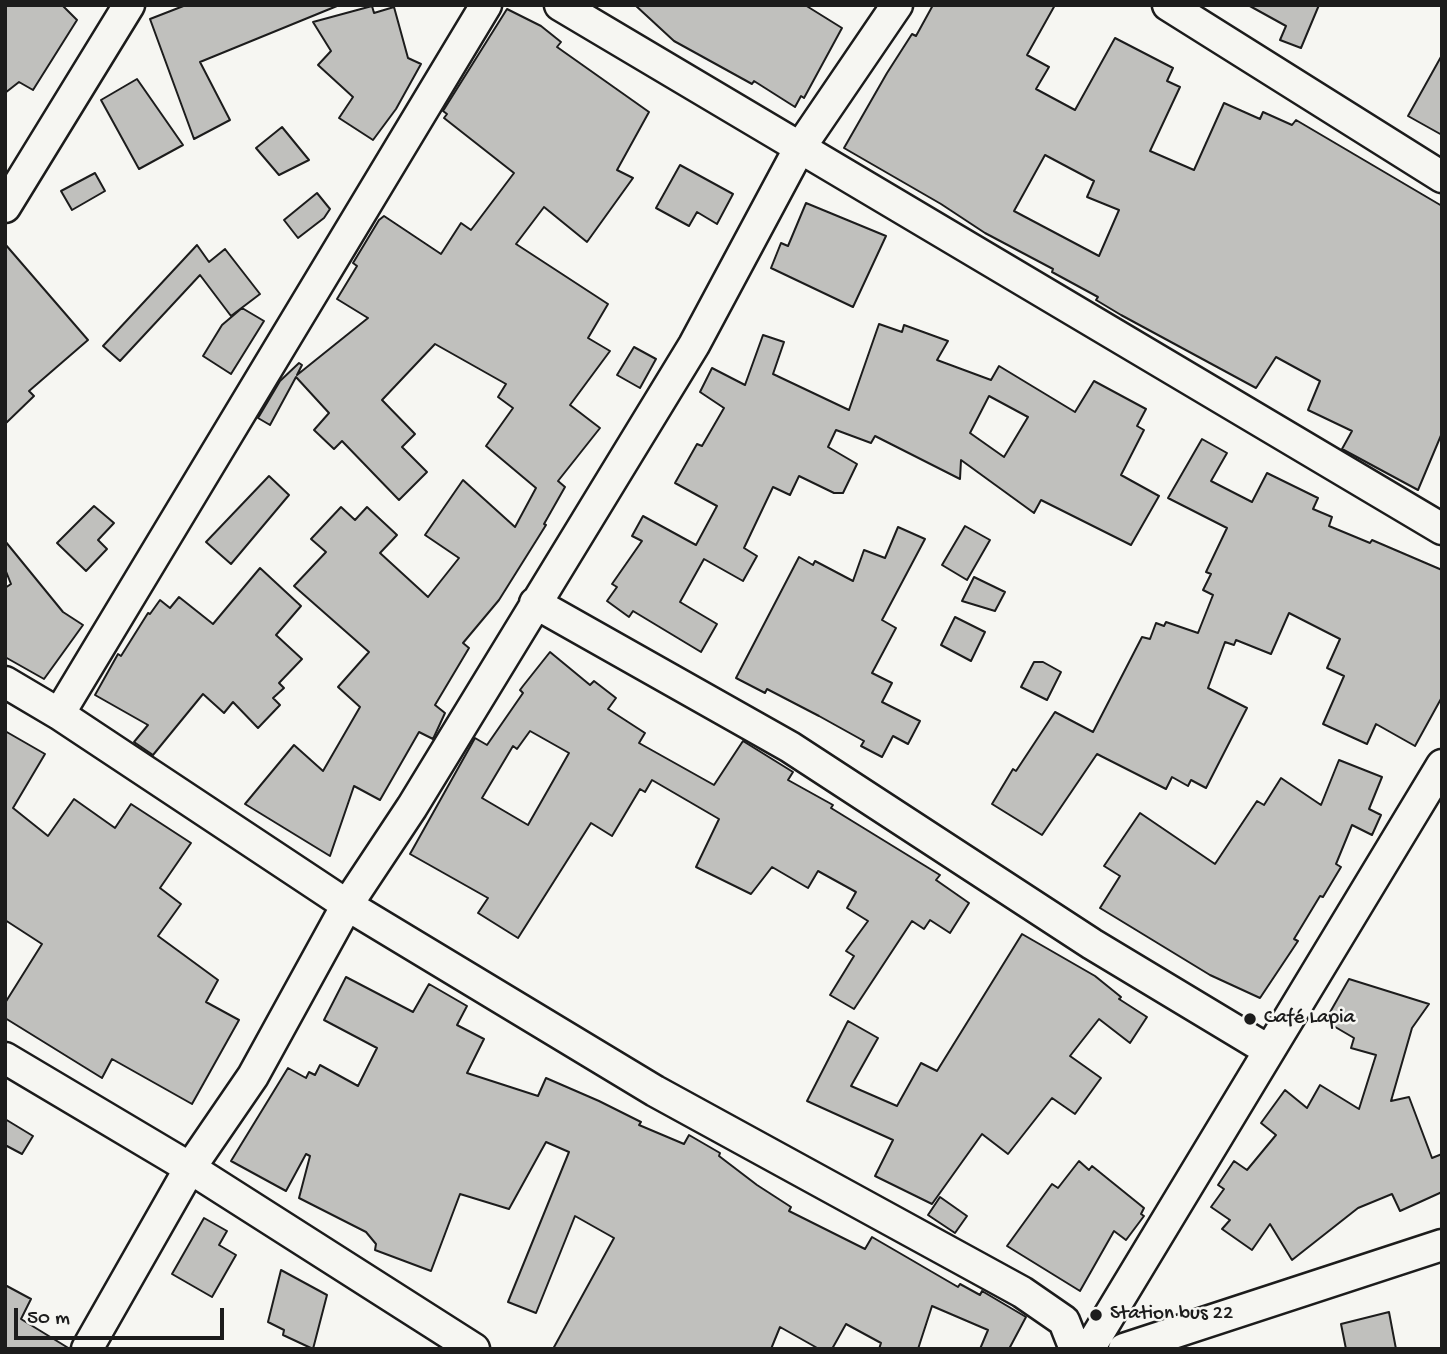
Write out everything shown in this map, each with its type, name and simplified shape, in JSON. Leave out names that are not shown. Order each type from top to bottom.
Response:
[{"type":"street","points":[[5,207],[129,5]]},
{"type":"street","points":[[59,714],[486,5]]},
{"type":"street","points":[[560,5],[1442,529]]},
{"type":"street","points":[[87,1349],[190,1168],[253,1076],[347,905],[412,807],[694,345],[799,149],[897,5]]},
{"type":"street","points":[[1168,5],[1442,177]]},
{"type":"street","points":[[535,603],[790,747],[1092,944],[1268,1050]]},
{"type":"street","points":[[5,682],[59,714],[347,905],[655,1091],[1022,1292],[1064,1321],[1075,1349]]},
{"type":"street","points":[[1089,1349],[1442,765]]},
{"type":"street","points":[[5,1058],[190,1168],[474,1349]]},
{"type":"street","points":[[1124,1349],[1442,1245]]},
{"type":"building","points":[[5,5],[62,5],[77,20],[33,90],[19,82],[5,93]]},
{"type":"building","points":[[186,5],[337,6],[200,62],[230,120],[194,139],[150,19]]},
{"type":"building","points":[[635,5],[805,5],[842,28],[804,98],[801,96],[795,107],[754,81],[752,84],[674,41]]},
{"type":"building","points":[[933,5],[1055,5],[1027,55],[1049,67],[1036,89],[1075,110],[1115,38],[1173,68],[1167,81],[1180,87],[1150,151],[1194,170],[1224,103],[1260,119],[1263,112],[1292,125],[1296,120],[1442,206],[1442,433],[1418,490],[1342,449],[1352,431],[1308,410],[1320,381],[1276,357],[1256,388],[1121,315],[1096,300],[1098,297],[1052,272],[1053,269],[985,233],[941,204],[844,148],[912,34],[916,36]],"holes":[[[1045,155],[1094,181],[1087,197],[1119,210],[1099,256],[1014,211]]]},
{"type":"building","points":[[1248,5],[1319,5],[1301,48],[1280,40],[1286,26]]},
{"type":"building","points":[[372,6],[374,13],[394,7],[408,58],[421,64],[396,109],[373,140],[339,118],[353,97],[318,65],[331,51],[313,22]]},
{"type":"building","points":[[507,9],[541,26],[561,42],[557,47],[649,112],[617,170],[633,178],[587,242],[544,207],[516,244],[608,304],[588,338],[610,351],[570,405],[600,428],[558,481],[565,487],[544,524],[546,525],[499,600],[463,643],[469,648],[435,705],[445,713],[433,739],[419,732],[380,800],[354,786],[330,856],[245,804],[294,745],[323,771],[360,707],[338,687],[369,652],[294,586],[326,552],[311,539],[341,507],[355,520],[367,507],[397,535],[380,553],[428,597],[459,558],[425,535],[463,480],[515,527],[536,488],[486,446],[513,408],[498,397],[506,384],[435,344],[382,400],[415,434],[402,447],[427,472],[399,500],[342,441],[334,449],[314,430],[329,413],[296,377],[270,425],[258,418],[280,381],[299,363],[302,365],[297,375],[368,318],[337,299],[357,266],[353,263],[379,220],[384,216],[441,254],[461,223],[471,230],[514,173],[444,118],[447,114],[443,111]]},
{"type":"building","points":[[1442,55],[1442,135],[1408,116]]},
{"type":"building","points":[[137,79],[183,145],[139,169],[101,100]]},
{"type":"building","points":[[282,127],[309,160],[279,175],[256,148]]},
{"type":"building","points":[[680,165],[733,194],[717,224],[697,212],[689,226],[656,208]]},
{"type":"building","points":[[95,173],[105,191],[72,210],[61,191]]},
{"type":"building","points":[[317,193],[330,209],[324,218],[298,238],[284,220]]},
{"type":"building","points":[[806,203],[886,236],[853,307],[771,268],[781,243],[788,246]]},
{"type":"building","points":[[5,244],[88,340],[29,391],[34,396],[5,424]]},
{"type":"building","points":[[197,245],[209,262],[225,249],[260,294],[231,316],[200,275],[120,361],[103,346]]},
{"type":"building","points":[[242,308],[264,321],[231,374],[203,356],[222,325]]},
{"type":"building","points":[[879,324],[902,332],[904,325],[948,341],[937,360],[991,380],[999,366],[1075,412],[1094,381],[1146,409],[1137,426],[1144,430],[1121,475],[1159,496],[1131,545],[1041,500],[1034,513],[961,460],[960,479],[875,436],[871,443],[836,430],[828,447],[857,464],[843,493],[834,493],[799,476],[790,495],[773,487],[744,548],[757,556],[743,581],[704,559],[680,602],[717,624],[701,652],[633,611],[629,617],[607,601],[617,587],[612,584],[642,541],[632,536],[643,516],[696,545],[717,506],[675,483],[697,444],[702,446],[724,408],[700,392],[712,368],[745,385],[763,335],[784,342],[773,374],[849,410]],"holes":[[[989,396],[1028,417],[1004,457],[970,433]]]},
{"type":"building","points":[[634,347],[656,359],[640,388],[617,375]]},
{"type":"building","points":[[1202,439],[1227,453],[1211,481],[1252,502],[1267,473],[1318,498],[1313,509],[1332,517],[1329,526],[1370,543],[1372,540],[1442,570],[1442,697],[1415,746],[1376,724],[1367,744],[1323,724],[1344,676],[1327,668],[1340,639],[1289,613],[1271,654],[1236,640],[1234,645],[1225,642],[1208,688],[1247,708],[1206,788],[1191,780],[1188,786],[1172,777],[1166,789],[1097,754],[1042,835],[992,804],[1013,769],[1016,771],[1055,712],[1093,732],[1142,637],[1150,639],[1156,623],[1164,626],[1166,622],[1198,633],[1213,595],[1203,590],[1211,574],[1206,572],[1227,528],[1168,498]]},
{"type":"building","points":[[269,476],[289,495],[231,564],[206,542]]},
{"type":"building","points":[[94,506],[114,523],[98,540],[107,549],[86,571],[57,543]]},
{"type":"building","points":[[965,526],[990,540],[967,580],[942,565]]},
{"type":"building","points":[[898,527],[925,539],[882,620],[896,628],[872,673],[892,683],[882,702],[920,721],[908,744],[893,736],[882,757],[861,746],[864,741],[819,716],[767,689],[765,693],[736,678],[799,557],[813,565],[815,561],[853,581],[864,550],[885,558]]},
{"type":"building","points":[[5,541],[63,612],[83,625],[44,679],[5,657],[5,588],[11,584],[5,569]]},
{"type":"building","points":[[260,568],[301,606],[276,635],[302,659],[279,683],[284,688],[273,698],[280,705],[258,728],[233,702],[224,713],[203,694],[153,755],[134,742],[148,725],[95,695],[118,654],[121,656],[148,613],[150,614],[160,600],[170,608],[179,597],[213,624]]},
{"type":"building","points":[[974,577],[1005,592],[995,611],[962,601]]},
{"type":"building","points":[[955,617],[985,632],[971,661],[941,645]]},
{"type":"building","points":[[550,652],[590,685],[594,681],[616,698],[608,709],[645,733],[639,743],[714,785],[743,741],[793,772],[788,780],[833,805],[831,808],[940,875],[936,880],[969,903],[950,933],[930,920],[924,929],[912,921],[854,1009],[830,995],[854,956],[846,951],[868,921],[847,908],[856,892],[818,871],[808,888],[772,867],[751,894],[696,867],[719,819],[652,780],[645,792],[640,789],[612,836],[591,823],[518,938],[478,913],[488,898],[410,854],[475,738],[487,745],[523,693],[520,690]],"holes":[[[530,731],[569,753],[528,825],[482,798],[513,746],[517,749]]]},
{"type":"building","points":[[1034,662],[1043,662],[1061,672],[1047,700],[1021,687]]},
{"type":"building","points":[[5,731],[45,754],[13,808],[48,836],[74,799],[115,828],[131,804],[191,843],[160,888],[181,904],[158,936],[218,980],[206,1002],[239,1020],[192,1104],[112,1059],[102,1078],[5,1018],[5,1003],[42,944],[5,920]]},
{"type":"building","points":[[1339,760],[1382,777],[1369,809],[1381,815],[1372,835],[1352,825],[1336,864],[1341,867],[1323,897],[1320,896],[1294,939],[1298,941],[1260,998],[1210,975],[1100,908],[1120,876],[1104,866],[1140,813],[1215,864],[1257,801],[1264,805],[1281,778],[1321,805]]},
{"type":"building","points":[[1022,934],[1095,976],[1121,997],[1119,999],[1147,1017],[1130,1043],[1099,1019],[1070,1056],[1101,1078],[1075,1114],[1052,1098],[1008,1154],[982,1134],[932,1204],[875,1176],[893,1140],[807,1101],[848,1021],[878,1038],[851,1086],[897,1106],[921,1063],[937,1071]]},
{"type":"building","points":[[346,977],[413,1012],[429,984],[467,1006],[457,1025],[484,1039],[467,1073],[538,1096],[546,1078],[641,1122],[639,1125],[684,1144],[689,1135],[720,1153],[719,1156],[757,1185],[791,1207],[789,1211],[865,1249],[872,1237],[958,1287],[960,1284],[980,1295],[982,1291],[1026,1317],[1009,1349],[980,1349],[988,1330],[932,1306],[918,1349],[879,1349],[881,1343],[846,1324],[832,1349],[819,1349],[780,1327],[771,1349],[553,1349],[614,1238],[575,1216],[536,1313],[508,1302],[569,1152],[546,1142],[509,1209],[460,1194],[431,1271],[375,1250],[376,1244],[366,1232],[299,1198],[310,1156],[306,1154],[286,1191],[231,1161],[288,1068],[306,1078],[309,1072],[315,1075],[320,1065],[358,1086],[377,1048],[324,1020]]},
{"type":"building","points":[[1349,979],[1429,1004],[1412,1028],[1391,1101],[1409,1097],[1432,1158],[1442,1154],[1442,1192],[1400,1211],[1392,1194],[1358,1208],[1292,1260],[1270,1224],[1252,1250],[1222,1229],[1230,1220],[1211,1207],[1224,1189],[1218,1185],[1234,1161],[1247,1170],[1276,1135],[1261,1123],[1285,1090],[1307,1108],[1320,1085],[1359,1109],[1376,1055],[1351,1048],[1354,1038],[1325,1021]]},
{"type":"building","points":[[5,1119],[33,1136],[22,1154],[5,1145]]},
{"type":"building","points":[[1079,1161],[1089,1170],[1092,1166],[1144,1208],[1141,1214],[1144,1216],[1126,1240],[1114,1231],[1080,1291],[1007,1246],[1052,1184],[1058,1188]]},
{"type":"building","points":[[940,1197],[967,1216],[955,1233],[928,1215]]},
{"type":"building","points":[[204,1218],[227,1231],[219,1245],[236,1255],[212,1297],[172,1274]]},
{"type":"building","points":[[281,1270],[327,1295],[313,1349],[283,1335],[284,1330],[268,1322]]},
{"type":"building","points":[[5,1285],[31,1299],[21,1319],[70,1349],[5,1349]]},
{"type":"building","points":[[1389,1312],[1396,1349],[1346,1349],[1341,1324]]},
{"type":"place","name":"Café Lapia","points":[[1250,1019]]},
{"type":"place","name":"Station bus 22","points":[[1096,1315]]}]
